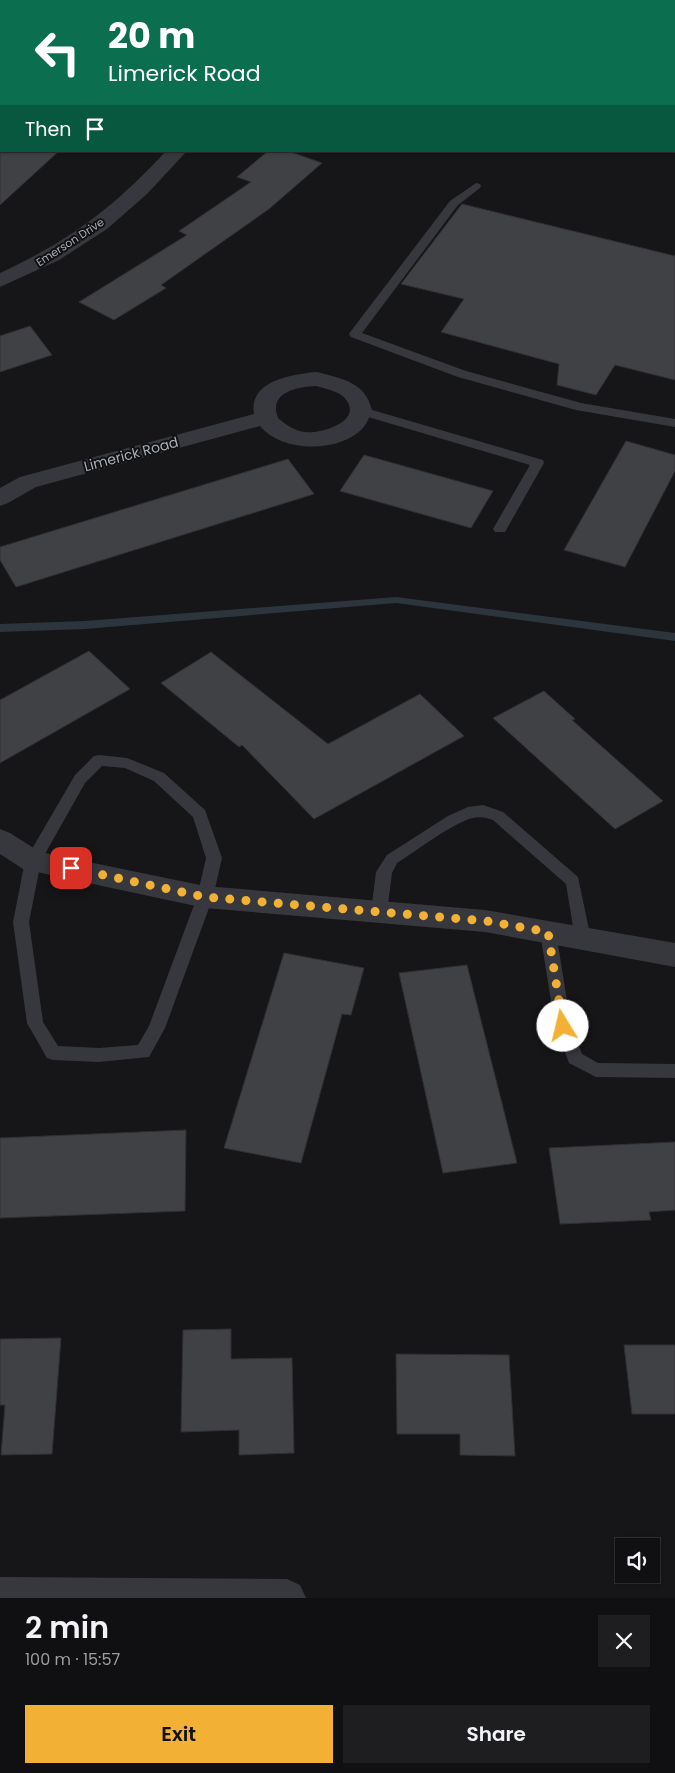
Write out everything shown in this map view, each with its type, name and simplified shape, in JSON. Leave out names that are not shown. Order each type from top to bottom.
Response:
[{"type":"street","name":"Emerson Drive","points":[[0,281],[44,261],[100,225],[152,178],[176,152]]},
{"type":"street","points":[[316,379],[335,382],[350,389],[359,399],[362,411],[357,423],[344,432],[328,438],[308,440],[289,436],[274,429],[265,418],[263,406],[269,395],[281,386],[298,380],[316,379]]},
{"type":"street","name":"Limerick Road","points":[[0,498],[28,482],[265,418]]},
{"type":"street","points":[[0,840],[33,860],[205,897],[486,921],[675,955]]},
{"type":"street","points":[[9,1597],[287,1598]]},
{"type":"lane","points":[[476,186],[454,203],[355,334],[462,374],[580,407],[675,423]]},
{"type":"lane","points":[[362,411],[538,463],[500,529]]},
{"type":"lane","points":[[99,760],[127,762],[159,777],[200,814],[214,858],[205,897],[157,1028],[143,1052],[99,1055],[52,1053],[35,1024],[21,922],[33,860],[80,779],[99,760]]},
{"type":"lane","points":[[379,912],[384,872],[392,859],[453,820],[468,813],[483,811],[498,816],[573,881],[583,939]]},
{"type":"lane","points":[[548,932],[563,1026],[575,1058],[596,1070],[675,1071]]},
{"type":"building","points":[[0,152],[58,152],[0,205]]},
{"type":"building","points":[[267,152],[291,152],[322,163],[269,209],[161,285],[166,288],[114,320],[79,302],[187,235],[179,231],[251,182],[237,177]]},
{"type":"building","points":[[462,204],[675,256],[675,380],[615,365],[596,395],[557,385],[559,364],[441,332],[464,299],[401,284]]},
{"type":"building","points":[[30,326],[52,355],[0,372],[0,336]]},
{"type":"building","points":[[626,441],[675,455],[675,471],[625,567],[564,550]]},
{"type":"building","points":[[364,455],[493,491],[471,528],[340,491]]},
{"type":"building","points":[[288,459],[314,494],[16,587],[0,560],[0,547]]},
{"type":"building","points":[[89,651],[130,689],[0,763],[0,700]]},
{"type":"building","points":[[211,652],[328,744],[420,694],[464,736],[314,819],[242,745],[239,747],[161,683]]},
{"type":"building","points":[[544,691],[575,719],[572,720],[663,801],[615,829],[493,718]]},
{"type":"building","points":[[284,953],[364,968],[351,1015],[342,1014],[301,1163],[224,1148]]},
{"type":"building","points":[[467,965],[517,1163],[443,1173],[399,973]]},
{"type":"building","points":[[186,1130],[185,1211],[0,1218],[0,1138]]},
{"type":"building","points":[[675,1142],[675,1210],[649,1212],[651,1220],[560,1224],[549,1148]]},
{"type":"building","points":[[231,1329],[231,1359],[292,1358],[294,1453],[239,1455],[239,1430],[181,1432],[183,1330]]},
{"type":"building","points":[[61,1338],[52,1454],[1,1455],[5,1405],[0,1405],[0,1339]]},
{"type":"building","points":[[624,1345],[675,1345],[675,1414],[632,1414]]},
{"type":"building","points":[[396,1354],[509,1355],[515,1456],[460,1455],[460,1434],[397,1434]]},
{"type":"waterway","points":[[0,628],[85,625],[396,600],[675,637]]},
{"type":"route","points":[[71,868],[205,897],[486,921],[548,932],[563,1026]]}]
